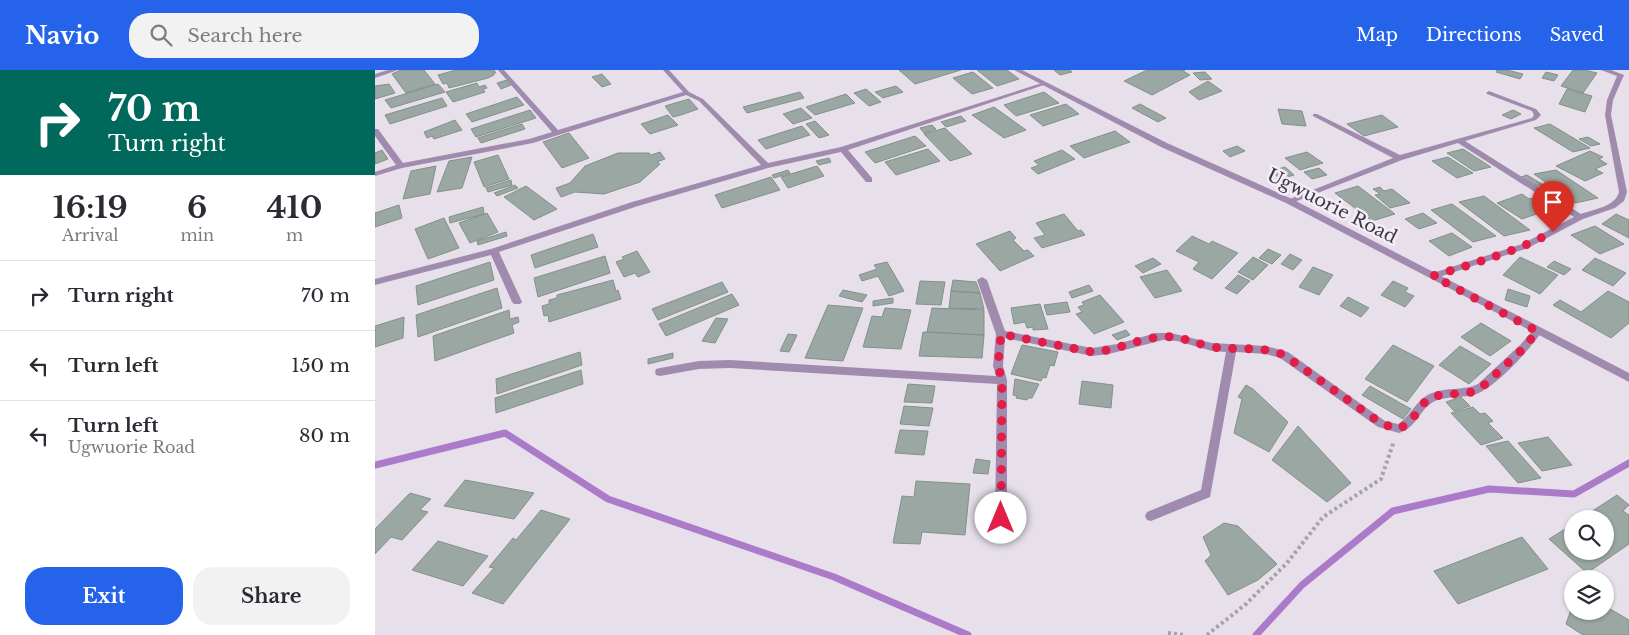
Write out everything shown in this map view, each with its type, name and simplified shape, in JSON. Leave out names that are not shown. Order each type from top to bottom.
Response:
[{"type":"street","points":[[375,76],[395,70]]},
{"type":"street","points":[[501,70],[557,133]]},
{"type":"street","points":[[666,70],[687,93],[701,100],[766,166]]},
{"type":"street","name":"Ugwuorie Road","points":[[1017,70],[1164,145],[1289,201],[1629,378]]},
{"type":"street","points":[[1433,276],[1525,246],[1580,217],[1612,206],[1621,199],[1623,192],[1609,115],[1610,100],[1621,75],[1604,70]]},
{"type":"street","points":[[375,282],[494,251],[635,204],[766,166],[843,149],[1044,84]]},
{"type":"street","points":[[375,174],[401,166],[530,141],[687,93]]},
{"type":"street","points":[[1289,201],[1399,158],[1534,119],[1538,115],[1534,110],[1489,93]]},
{"type":"street","points":[[1315,115],[1399,158]]},
{"type":"street","points":[[375,131],[401,166]]},
{"type":"street","points":[[1458,140],[1580,217]]},
{"type":"street","points":[[843,149],[869,180]]},
{"type":"street","points":[[494,251],[517,302]]},
{"type":"street","points":[[983,280],[1001,334],[998,366],[1002,380],[1001,518]]},
{"type":"street","points":[[1001,334],[1092,352],[1106,351],[1157,337],[1174,336],[1212,347],[1272,350],[1284,355],[1382,424],[1399,429],[1409,423],[1425,402],[1434,396],[1473,392],[1482,387],[1525,347],[1537,331]]},
{"type":"street","points":[[1151,516],[1205,493],[1232,349]]},
{"type":"street","points":[[660,372],[699,365],[730,364],[1002,380]]},
{"type":"path","points":[[1207,635],[1246,604],[1287,563],[1323,516],[1381,479],[1399,429]]},
{"type":"path","points":[[1168,633],[1185,635]]},
{"type":"building","points":[[401,70],[424,70],[435,84],[406,93],[392,74]]},
{"type":"building","points":[[456,70],[494,70],[496,73],[493,73],[494,75],[488,78],[449,88],[447,83],[443,84],[438,75]]},
{"type":"building","points":[[899,70],[961,70],[915,84]]},
{"type":"building","points":[[977,70],[1007,70],[1019,79],[997,86]]},
{"type":"building","points":[[1054,70],[1070,70],[1072,72],[1060,75]]},
{"type":"building","points":[[1147,70],[1185,70],[1183,71],[1190,75],[1152,95],[1124,81]]},
{"type":"building","points":[[1497,70],[1507,70],[1523,74],[1520,79],[1496,72]]},
{"type":"building","points":[[1573,70],[1597,73],[1583,93],[1561,86]]},
{"type":"building","points":[[973,72],[993,88],[972,94],[953,78]]},
{"type":"building","points":[[1205,72],[1212,79],[1200,80],[1193,73]]},
{"type":"building","points":[[1546,72],[1558,75],[1554,81],[1542,78]]},
{"type":"building","points":[[602,74],[611,84],[602,87],[592,77]]},
{"type":"building","points":[[507,80],[511,85],[501,89],[497,83]]},
{"type":"building","points":[[1208,81],[1222,91],[1199,100],[1189,92]]},
{"type":"building","points":[[477,83],[479,87],[485,85],[487,88],[483,89],[485,92],[453,102],[446,92]]},
{"type":"building","points":[[389,84],[395,93],[375,99],[375,86]]},
{"type":"building","points":[[438,84],[445,92],[391,108],[385,100]]},
{"type":"building","points":[[896,86],[903,92],[883,98],[875,92]]},
{"type":"building","points":[[866,89],[881,102],[869,106],[854,93]]},
{"type":"building","points":[[1567,89],[1592,96],[1585,112],[1559,104]]},
{"type":"building","points":[[800,92],[804,98],[747,113],[743,107]]},
{"type":"building","points":[[1044,92],[1059,103],[1016,116],[1004,105]]},
{"type":"building","points":[[846,94],[855,103],[815,115],[806,107]]},
{"type":"building","points":[[517,97],[524,105],[472,122],[466,114]]},
{"type":"building","points":[[442,98],[447,106],[390,124],[385,115]]},
{"type":"building","points":[[689,99],[698,109],[673,117],[665,106]]},
{"type":"building","points":[[1066,104],[1079,114],[1043,126],[1030,115]]},
{"type":"building","points":[[1140,104],[1166,118],[1158,122],[1132,108]]},
{"type":"building","points":[[994,107],[1026,130],[1004,138],[972,115]]},
{"type":"building","points":[[801,108],[812,118],[793,124],[783,114]]},
{"type":"building","points":[[1278,109],[1302,111],[1306,126],[1282,124]]},
{"type":"building","points":[[530,110],[536,118],[476,137],[471,129]]},
{"type":"building","points":[[1513,110],[1521,114],[1511,119],[1502,115]]},
{"type":"building","points":[[668,115],[678,125],[650,134],[641,124]]},
{"type":"building","points":[[1382,115],[1398,127],[1364,136],[1347,124]]},
{"type":"building","points":[[961,116],[966,121],[946,127],[941,122]]},
{"type":"building","points":[[455,120],[462,130],[434,139],[432,136],[427,138],[424,132]]},
{"type":"building","points":[[815,121],[829,135],[819,138],[806,124]]},
{"type":"building","points":[[522,124],[525,129],[481,143],[478,138]]},
{"type":"building","points":[[1550,124],[1590,148],[1573,152],[1534,128]]},
{"type":"building","points":[[932,125],[936,129],[924,133],[920,128]]},
{"type":"building","points":[[802,126],[810,135],[766,149],[758,140]]},
{"type":"building","points":[[945,128],[972,154],[950,161],[924,134]]},
{"type":"building","points":[[1115,131],[1130,142],[1084,158],[1070,146]]},
{"type":"building","points":[[569,133],[589,158],[562,168],[543,142]]},
{"type":"building","points":[[915,136],[926,146],[875,163],[865,152]]},
{"type":"building","points":[[1588,137],[1600,144],[1591,146],[1579,139]]},
{"type":"building","points":[[1237,146],[1245,151],[1230,157],[1223,151]]},
{"type":"building","points":[[928,149],[940,161],[896,175],[885,162]]},
{"type":"building","points":[[1463,149],[1491,167],[1474,171],[1447,153]]},
{"type":"building","points":[[382,150],[388,159],[375,164],[375,153]]},
{"type":"building","points":[[1062,150],[1075,159],[1038,174],[1031,168],[1039,165],[1034,161]]},
{"type":"building","points":[[1590,151],[1603,157],[1599,159],[1607,164],[1595,169],[1603,173],[1585,181],[1556,166]]},
{"type":"building","points":[[660,152],[665,159],[657,162],[660,164],[640,182],[604,194],[575,192],[561,197],[556,188],[570,183],[585,166],[618,153],[649,153],[651,155]]},
{"type":"building","points":[[1307,152],[1323,163],[1300,170],[1285,158]]},
{"type":"building","points":[[498,155],[509,179],[484,187],[474,162]]},
{"type":"building","points":[[472,157],[462,188],[437,192],[449,161]]},
{"type":"building","points":[[1448,157],[1473,173],[1457,178],[1432,161]]},
{"type":"building","points":[[829,158],[831,162],[819,165],[816,161]]},
{"type":"building","points":[[436,166],[430,194],[403,199],[411,171]]},
{"type":"building","points":[[817,166],[824,176],[788,188],[781,177]]},
{"type":"building","points":[[1285,167],[1294,175],[1280,179],[1271,171]]},
{"type":"building","points":[[1319,168],[1327,175],[1312,179],[1304,172]]},
{"type":"building","points":[[788,170],[790,173],[774,178],[772,175]]},
{"type":"building","points":[[1556,170],[1598,198],[1575,203],[1534,174]]},
{"type":"building","points":[[1527,175],[1542,184],[1537,186],[1521,177]]},
{"type":"building","points":[[771,177],[780,190],[722,208],[715,195]]},
{"type":"building","points":[[511,180],[512,185],[488,192],[486,188]]},
{"type":"building","points":[[515,185],[518,188],[497,196],[494,193]]},
{"type":"building","points":[[526,186],[557,209],[534,220],[504,197]]},
{"type":"building","points":[[1358,186],[1395,214],[1372,221],[1335,193]]},
{"type":"building","points":[[1380,187],[1384,191],[1392,189],[1410,203],[1390,208],[1375,195],[1380,194],[1373,189]]},
{"type":"building","points":[[1522,194],[1529,199],[1534,198],[1551,209],[1522,219],[1497,203]]},
{"type":"building","points":[[1484,196],[1530,230],[1504,236],[1459,202]]},
{"type":"building","points":[[1452,204],[1496,236],[1473,242],[1431,210]]},
{"type":"building","points":[[399,205],[402,218],[375,227],[375,213]]},
{"type":"building","points":[[483,207],[484,214],[450,223],[449,217]]},
{"type":"building","points":[[487,213],[498,232],[470,243],[459,223]]},
{"type":"building","points":[[1423,213],[1437,223],[1419,229],[1405,219]]},
{"type":"building","points":[[1064,214],[1078,231],[1081,230],[1085,235],[1042,248],[1034,238],[1045,235],[1036,223]]},
{"type":"building","points":[[1616,214],[1629,220],[1629,238],[1602,224]]},
{"type":"building","points":[[444,218],[459,248],[428,259],[415,229]]},
{"type":"building","points":[[1595,226],[1624,244],[1600,254],[1571,235]]},
{"type":"building","points":[[1010,231],[1016,238],[1013,240],[1024,251],[1028,250],[1034,256],[1000,271],[976,244]]},
{"type":"building","points":[[506,232],[507,236],[478,245],[477,241]]},
{"type":"building","points":[[1452,233],[1472,247],[1449,256],[1429,241]]},
{"type":"building","points":[[593,234],[598,247],[535,268],[531,255]]},
{"type":"building","points":[[1192,236],[1209,244],[1212,241],[1238,253],[1212,279],[1193,269],[1199,262],[1176,251]]},
{"type":"building","points":[[1268,249],[1281,255],[1272,264],[1259,258]]},
{"type":"building","points":[[637,251],[650,272],[638,277],[635,273],[624,277],[616,262],[624,259],[622,257]]},
{"type":"building","points":[[1290,254],[1302,260],[1293,270],[1281,264]]},
{"type":"building","points":[[605,256],[610,273],[538,297],[534,278]]},
{"type":"building","points":[[1253,257],[1268,265],[1253,280],[1238,272]]},
{"type":"building","points":[[1520,257],[1558,275],[1540,294],[1503,275]]},
{"type":"building","points":[[1153,258],[1161,264],[1143,273],[1135,266]]},
{"type":"building","points":[[1595,258],[1626,273],[1613,286],[1582,270]]},
{"type":"building","points":[[1554,261],[1571,269],[1564,275],[1547,267]]},
{"type":"building","points":[[490,262],[494,280],[418,305],[416,286]]},
{"type":"building","points":[[887,262],[904,291],[889,296],[878,276],[862,281],[859,275],[877,269],[874,265]]},
{"type":"building","points":[[1313,267],[1333,275],[1319,295],[1299,287]]},
{"type":"building","points":[[1167,270],[1182,291],[1155,298],[1140,277]]},
{"type":"building","points":[[1238,275],[1250,281],[1237,294],[1225,288]]},
{"type":"building","points":[[613,280],[616,291],[618,290],[621,299],[549,322],[548,315],[544,316],[542,306],[549,304],[549,300],[557,298],[557,295]]},
{"type":"building","points":[[953,280],[976,282],[980,293],[951,291]]},
{"type":"building","points":[[920,281],[945,282],[941,305],[916,304]]},
{"type":"building","points":[[1393,281],[1408,288],[1405,292],[1414,296],[1405,307],[1381,295]]},
{"type":"building","points":[[722,282],[728,292],[658,320],[652,309]]},
{"type":"building","points":[[1089,285],[1093,291],[1072,298],[1069,292]]},
{"type":"building","points":[[497,288],[502,308],[418,337],[416,315]]},
{"type":"building","points":[[1508,289],[1530,296],[1527,307],[1505,300]]},
{"type":"building","points":[[843,290],[867,295],[862,302],[839,296]]},
{"type":"building","points":[[951,291],[980,293],[984,309],[949,308]]},
{"type":"building","points":[[1608,291],[1629,302],[1629,323],[1611,338],[1553,305],[1560,300],[1581,312]]},
{"type":"building","points":[[732,294],[739,305],[666,336],[659,324]]},
{"type":"building","points":[[1100,295],[1124,322],[1094,334],[1076,314],[1082,312],[1078,307],[1084,305],[1082,302]]},
{"type":"building","points":[[1348,297],[1369,308],[1361,317],[1340,306]]},
{"type":"building","points":[[893,298],[893,303],[873,306],[873,301]]},
{"type":"building","points":[[1067,302],[1070,312],[1047,315],[1044,305]]},
{"type":"building","points":[[1040,304],[1048,329],[1033,330],[1033,327],[1027,328],[1025,322],[1014,324],[1011,308]]},
{"type":"building","points":[[828,305],[863,308],[843,361],[805,358]]},
{"type":"building","points":[[885,308],[911,310],[901,349],[863,347],[872,316],[882,317]]},
{"type":"building","points":[[932,308],[984,310],[984,335],[927,332]]},
{"type":"building","points":[[509,310],[510,319],[518,317],[519,322],[512,325],[514,333],[435,361],[433,336]]},
{"type":"building","points":[[404,317],[403,338],[375,347],[375,326]]},
{"type":"building","points":[[716,318],[728,319],[715,343],[702,341]]},
{"type":"building","points":[[1481,323],[1511,341],[1490,356],[1461,337]]},
{"type":"building","points":[[1126,330],[1130,335],[1117,340],[1112,335]]},
{"type":"building","points":[[923,332],[984,335],[982,358],[919,356]]},
{"type":"building","points":[[788,334],[797,335],[789,352],[780,351]]},
{"type":"building","points":[[1022,345],[1058,352],[1054,366],[1050,365],[1046,378],[1043,377],[1041,381],[1011,374]]},
{"type":"building","points":[[1393,345],[1434,366],[1407,402],[1365,379]]},
{"type":"building","points":[[1460,346],[1491,364],[1469,384],[1439,365]]},
{"type":"building","points":[[580,352],[582,365],[497,394],[496,379]]},
{"type":"building","points":[[673,353],[673,358],[648,364],[648,359]]},
{"type":"building","points":[[581,370],[583,384],[496,413],[495,398]]},
{"type":"building","points":[[1015,379],[1039,384],[1032,398],[1027,400],[1016,398],[1017,396],[1013,395]]},
{"type":"building","points":[[1082,381],[1113,385],[1111,408],[1079,404]]},
{"type":"building","points":[[908,384],[935,386],[932,403],[904,402]]},
{"type":"building","points":[[1246,385],[1253,389],[1288,422],[1269,452],[1234,433],[1242,399],[1238,397]]},
{"type":"building","points":[[1370,386],[1411,409],[1403,419],[1362,395]]},
{"type":"building","points":[[1461,397],[1470,406],[1454,411],[1446,402]]},
{"type":"building","points":[[904,406],[933,408],[929,426],[900,424]]},
{"type":"building","points":[[1473,407],[1480,414],[1485,413],[1493,421],[1488,423],[1503,438],[1481,445],[1451,413]]},
{"type":"building","points":[[1298,426],[1351,483],[1327,502],[1272,460]]},
{"type":"building","points":[[900,430],[928,431],[924,455],[895,453]]},
{"type":"building","points":[[1548,437],[1572,465],[1542,471],[1518,443]]},
{"type":"building","points":[[1508,441],[1541,478],[1518,483],[1486,446]]},
{"type":"building","points":[[976,459],[990,461],[988,474],[973,473]]},
{"type":"building","points":[[465,480],[534,493],[514,519],[444,506]]},
{"type":"building","points":[[916,481],[970,484],[965,535],[922,532],[920,544],[893,543],[902,496],[914,497]]},
{"type":"building","points":[[410,493],[431,499],[420,510],[428,512],[402,540],[391,537],[375,554],[375,529]]},
{"type":"building","points":[[1617,495],[1629,505],[1623,511],[1629,515],[1629,544],[1614,554],[1614,510],[1594,510]]},
{"type":"building","points":[[541,510],[570,519],[503,604],[472,593],[494,568],[489,567],[513,538],[516,540]]},
{"type":"building","points":[[1224,523],[1238,526],[1277,564],[1258,580],[1228,595],[1205,561],[1211,555],[1203,537]]},
{"type":"building","points":[[1564,530],[1564,552],[1549,539]]},
{"type":"building","points":[[1522,537],[1548,569],[1458,604],[1434,571]]},
{"type":"building","points":[[438,541],[488,556],[463,586],[412,570]]},
{"type":"building","points":[[1572,560],[1606,560],[1591,570],[1584,570]]},
{"type":"building","points":[[1614,611],[1629,620],[1629,635],[1583,635],[1566,624],[1567,620],[1614,620]]},
{"type":"waterway","points":[[375,465],[505,433],[608,499],[834,577],[968,635]]},
{"type":"waterway","points":[[1256,635],[1302,585],[1393,511],[1489,489],[1574,494],[1629,463]]},
{"type":"route","points":[[1001,518],[1002,380],[998,366],[1001,334],[1092,352],[1106,351],[1157,337],[1174,336],[1212,347],[1272,350],[1284,355],[1382,424],[1399,429],[1409,423],[1425,402],[1434,396],[1473,392],[1482,387],[1525,347],[1537,331],[1433,276],[1501,255],[1553,232]]}]
